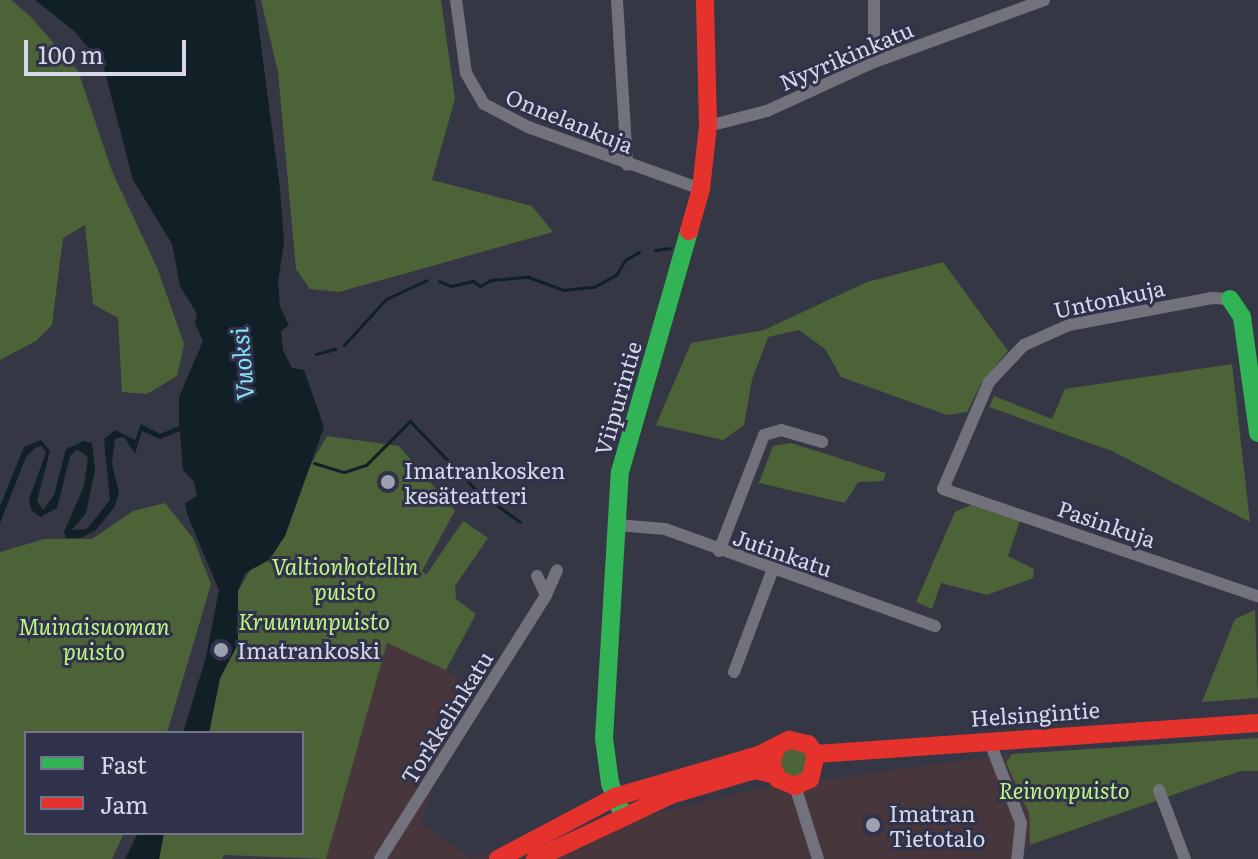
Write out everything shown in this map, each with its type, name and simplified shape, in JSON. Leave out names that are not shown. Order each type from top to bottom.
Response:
[{"type":"main road","name":"Viipurintie","points":[[619,805],[604,738],[624,445],[701,189],[708,126],[705,0]]},
{"type":"main road","points":[[1230,299],[1242,317],[1258,433]]},
{"type":"main road","name":"Helsingintie","points":[[816,754],[1258,723]]},
{"type":"main road","points":[[498,859],[619,805],[796,739],[816,754],[814,775],[795,786],[775,775],[755,770],[619,805],[535,859]]},
{"type":"main road","points":[[775,775],[771,763],[777,746]]},
{"type":"street","name":"Onnelankuja","points":[[456,0],[466,73],[484,104],[501,116],[627,165],[701,189]]},
{"type":"street","points":[[617,0],[627,165]]},
{"type":"street","points":[[874,0],[874,62]]},
{"type":"street","name":"Nyyrikinkatu","points":[[708,126],[767,111],[874,62],[1044,0]]},
{"type":"street","name":"Untonkuja","points":[[943,489],[989,382],[1024,345],[1069,325],[1212,298],[1230,299]]},
{"type":"street","points":[[719,551],[764,435],[781,430],[822,442]]},
{"type":"street","name":"Pasinkuja","points":[[943,489],[1258,596]]},
{"type":"street","name":"Jutinkatu","points":[[617,525],[665,529],[719,551],[935,626]]},
{"type":"street","points":[[734,672],[773,569]]},
{"type":"street","name":"Torkkelinkatu","points":[[380,859],[546,595],[557,570]]},
{"type":"street","points":[[537,576],[546,595]]},
{"type":"street","points":[[989,740],[1017,807],[1021,831],[1017,859]]},
{"type":"street","points":[[795,786],[818,859]]},
{"type":"street","points":[[1159,790],[1185,859]]},
{"type":"shaded area","points":[[387,642],[446,670],[468,687],[421,823],[471,858],[763,788],[1012,754],[1006,763],[1029,813],[1030,845],[1015,859],[326,859]]},
{"type":"green space","points":[[0,0],[11,0],[30,16],[78,71],[112,171],[158,270],[184,344],[177,376],[147,394],[122,392],[118,318],[93,304],[85,225],[63,238],[52,325],[36,341],[0,360]]},
{"type":"green space","points":[[261,0],[441,0],[455,99],[432,180],[532,206],[553,232],[339,292],[310,289],[296,269],[278,72]]},
{"type":"green space","points":[[943,262],[1008,351],[982,382],[967,412],[947,415],[841,377],[825,349],[799,330],[768,337],[752,380],[744,425],[723,440],[656,425],[691,343],[764,330],[867,282]]},
{"type":"green space","points":[[1232,364],[1250,522],[1112,451],[989,407],[994,396],[1052,419],[1065,389]]},
{"type":"green space","name":"Valtionhotellin puisto","points":[[327,436],[399,446],[455,511],[422,571],[426,575],[463,521],[488,538],[455,586],[456,599],[476,614],[446,670],[387,643],[326,859],[224,855],[222,859],[159,859],[164,835],[304,835],[304,731],[209,731],[220,678],[238,644],[238,591]]},
{"type":"green space","points":[[791,443],[886,473],[883,481],[858,482],[845,503],[759,483],[773,446]]},
{"type":"green space","name":"Muinaisuoman puisto","points":[[165,503],[193,538],[211,584],[168,731],[24,731],[24,835],[123,835],[112,859],[0,859],[0,552],[44,539],[92,539],[133,511]]},
{"type":"green space","points":[[971,505],[1020,521],[1008,556],[1034,569],[1033,578],[987,595],[941,583],[932,609],[916,602],[955,512]]},
{"type":"green space","points":[[1255,610],[1258,698],[1202,702],[1235,619]]},
{"type":"green space","name":"Reinonpuisto","points":[[1258,738],[1258,771],[1241,771],[1030,845],[1029,813],[1006,763],[1012,754]]},
{"type":"green space","points":[[786,748],[807,752],[807,771],[794,778],[781,771],[779,756]]},
{"type":"water","name":"Vuoksi","points":[[35,0],[255,0],[280,189],[284,242],[278,282],[280,307],[289,325],[281,331],[283,350],[292,368],[304,370],[324,427],[285,536],[269,560],[245,573],[238,591],[238,644],[220,678],[209,731],[184,731],[206,657],[219,590],[187,514],[185,503],[197,496],[194,482],[183,470],[180,431],[160,439],[142,431],[135,454],[124,437],[115,439],[112,463],[119,493],[114,508],[95,531],[80,538],[66,538],[64,532],[84,486],[88,457],[77,449],[70,456],[57,508],[40,517],[31,510],[29,499],[46,453],[42,446],[35,448],[26,457],[0,523],[0,506],[24,447],[41,440],[50,451],[37,501],[43,510],[54,495],[66,449],[84,441],[92,443],[95,470],[86,513],[72,530],[87,529],[110,500],[104,439],[115,430],[135,440],[141,424],[160,434],[179,426],[179,397],[203,341],[195,323],[197,314],[180,286],[172,244],[133,180],[103,65],[74,31]]},
{"type":"water","points":[[137,835],[164,835],[159,859],[125,859]]},
{"type":"waterway","points":[[655,250],[670,248]]},
{"type":"waterway","points":[[439,281],[451,286],[473,281],[480,286],[491,280],[528,277],[563,290],[594,287],[616,275],[625,260],[639,252]]},
{"type":"waterway","points":[[344,345],[386,299],[427,280]]},
{"type":"waterway","points":[[316,354],[335,349]]},
{"type":"waterway","points":[[314,463],[344,472],[366,465],[410,421],[477,491],[520,522]]},
{"type":"traffic: fast","points":[[622,813],[610,783],[604,738],[620,472],[689,231]]},
{"type":"traffic: fast","points":[[1230,299],[1242,317],[1258,433]]},
{"type":"traffic: jam","points":[[689,231],[701,189],[708,126],[705,0]]},
{"type":"traffic: jam","points":[[816,754],[1258,723]]},
{"type":"traffic: jam","points":[[498,859],[615,797],[759,755],[789,740],[808,744],[816,754],[810,779],[795,786],[778,779],[771,763],[777,746]]},
{"type":"traffic: jam","points":[[535,859],[671,795],[755,770],[775,775]]},
{"type":"place","name":"Imatrankosken kesäteatteri","points":[[388,482]]},
{"type":"place","name":"Imatrankoski","points":[[221,650]]},
{"type":"place","name":"Imatran Tietotalo","points":[[873,825]]},
{"type":"park label","name":"Kruununpuisto","points":[[314,621]]}]
